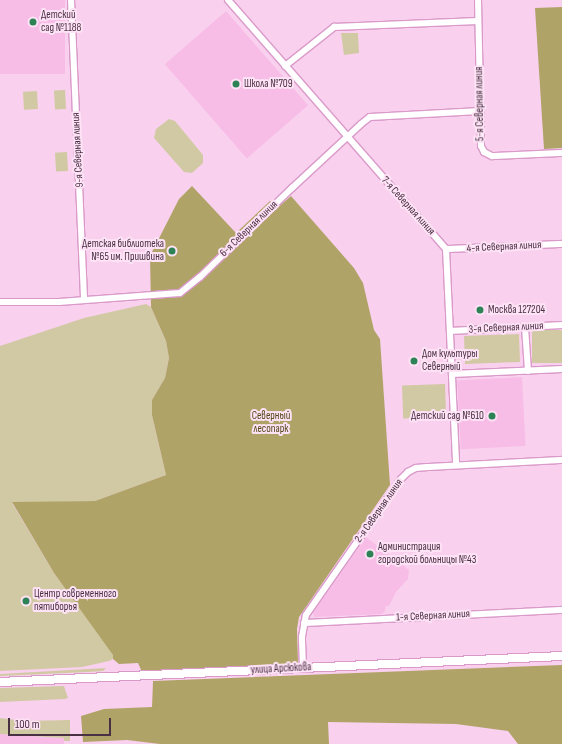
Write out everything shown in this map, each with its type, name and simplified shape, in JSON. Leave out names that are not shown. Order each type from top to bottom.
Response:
[{"type":"street","name":"9-я Северная линия","points":[[71,0],[84,300]]},
{"type":"street","name":"7-я Северная линия","points":[[228,0],[446,249]]},
{"type":"street","name":"5-я Северная линия","points":[[478,0],[481,146],[484,152],[492,156],[562,153]]},
{"type":"street","points":[[285,66],[334,28],[478,21]]},
{"type":"street","name":"6-я Северная линия","points":[[0,302],[84,300],[180,293],[200,278],[347,137],[370,117],[480,111]]},
{"type":"street","name":"4-я Северная линия","points":[[446,249],[562,244]]},
{"type":"street","points":[[446,249],[456,465]]},
{"type":"street","name":"3-я Северная линия","points":[[450,331],[562,326]]},
{"type":"street","points":[[525,327],[528,371]]},
{"type":"street","points":[[452,374],[562,369]]},
{"type":"street","name":"2-я Северная линия","points":[[303,668],[302,637],[306,615],[401,479],[416,468],[562,460]]},
{"type":"street","name":"1-я Северная линия","points":[[304,623],[562,610]]},
{"type":"street","name":"улица Арсюкова","points":[[0,682],[562,656]]},
{"type":"shaded area","name":"Детский сад №1188","points":[[0,0],[65,0],[65,74],[0,74]]},
{"type":"shaded area","name":"Школа №709","points":[[226,11],[308,105],[247,158],[165,64]]},
{"type":"shaded area","points":[[341,33],[358,33],[359,53],[344,55]]},
{"type":"shaded area","points":[[65,90],[66,109],[55,110],[54,91]]},
{"type":"shaded area","points":[[37,91],[38,109],[24,110],[23,92]]},
{"type":"shaded area","points":[[169,119],[175,121],[203,155],[203,163],[192,173],[184,172],[154,138],[156,129]]},
{"type":"shaded area","points":[[67,152],[68,171],[56,172],[55,153]]},
{"type":"shaded area","points":[[146,304],[151,307],[166,341],[169,358],[165,378],[152,400],[152,415],[166,475],[95,501],[12,503],[54,573],[114,655],[113,659],[82,667],[0,671],[0,346],[84,318]]},
{"type":"shaded area","points":[[532,330],[562,330],[562,363],[532,363]]},
{"type":"shaded area","points":[[519,334],[520,362],[465,364],[464,336]]},
{"type":"shaded area","name":"Детский сад №610","points":[[522,377],[526,446],[461,449],[457,380]]},
{"type":"shaded area","points":[[445,384],[446,417],[403,418],[402,386]]},
{"type":"shaded area","points":[[366,537],[409,570],[408,579],[396,592],[389,606],[386,606],[385,611],[382,614],[314,617],[313,613]]},
{"type":"shaded area","points":[[106,668],[103,671],[0,676],[0,674]]},
{"type":"shaded area","points":[[64,686],[68,698],[65,699],[0,702],[0,688]]},
{"type":"shaded area","points":[[0,718],[24,721],[70,720],[70,741],[64,741],[64,738],[0,734]]},
{"type":"shaded area","points":[[0,734],[64,738],[64,744],[0,744]]},
{"type":"green space","points":[[562,7],[562,148],[544,149],[535,8]]},
{"type":"green space","name":"Северный лесопарк","points":[[192,186],[236,233],[270,201],[277,208],[291,196],[354,268],[363,283],[374,330],[380,339],[390,485],[299,617],[297,629],[298,663],[142,672],[138,663],[119,664],[113,659],[113,655],[54,573],[12,502],[95,501],[166,475],[152,415],[152,400],[165,378],[169,358],[166,341],[151,307],[150,256],[179,199]]},
{"type":"green space","points":[[562,665],[562,744],[518,744],[508,731],[456,724],[328,722],[329,744],[160,744],[127,740],[83,742],[81,716],[104,709],[152,707],[153,681]]},
{"type":"place","name":"Детский сад №1188","points":[[33,22]]},
{"type":"place","name":"Школа №709","points":[[236,84]]},
{"type":"place","name":"Детская библиотека №65 им. Пришвина","points":[[172,251]]},
{"type":"place","name":"Москва 127204","points":[[480,310]]},
{"type":"place","name":"Дом культуры Северный","points":[[414,361]]},
{"type":"place","name":"Детский сад №610","points":[[492,416]]},
{"type":"place","name":"Администрация городской больницы №43","points":[[370,554]]},
{"type":"place","name":"Центр современного пятиборья","points":[[26,601]]}]
